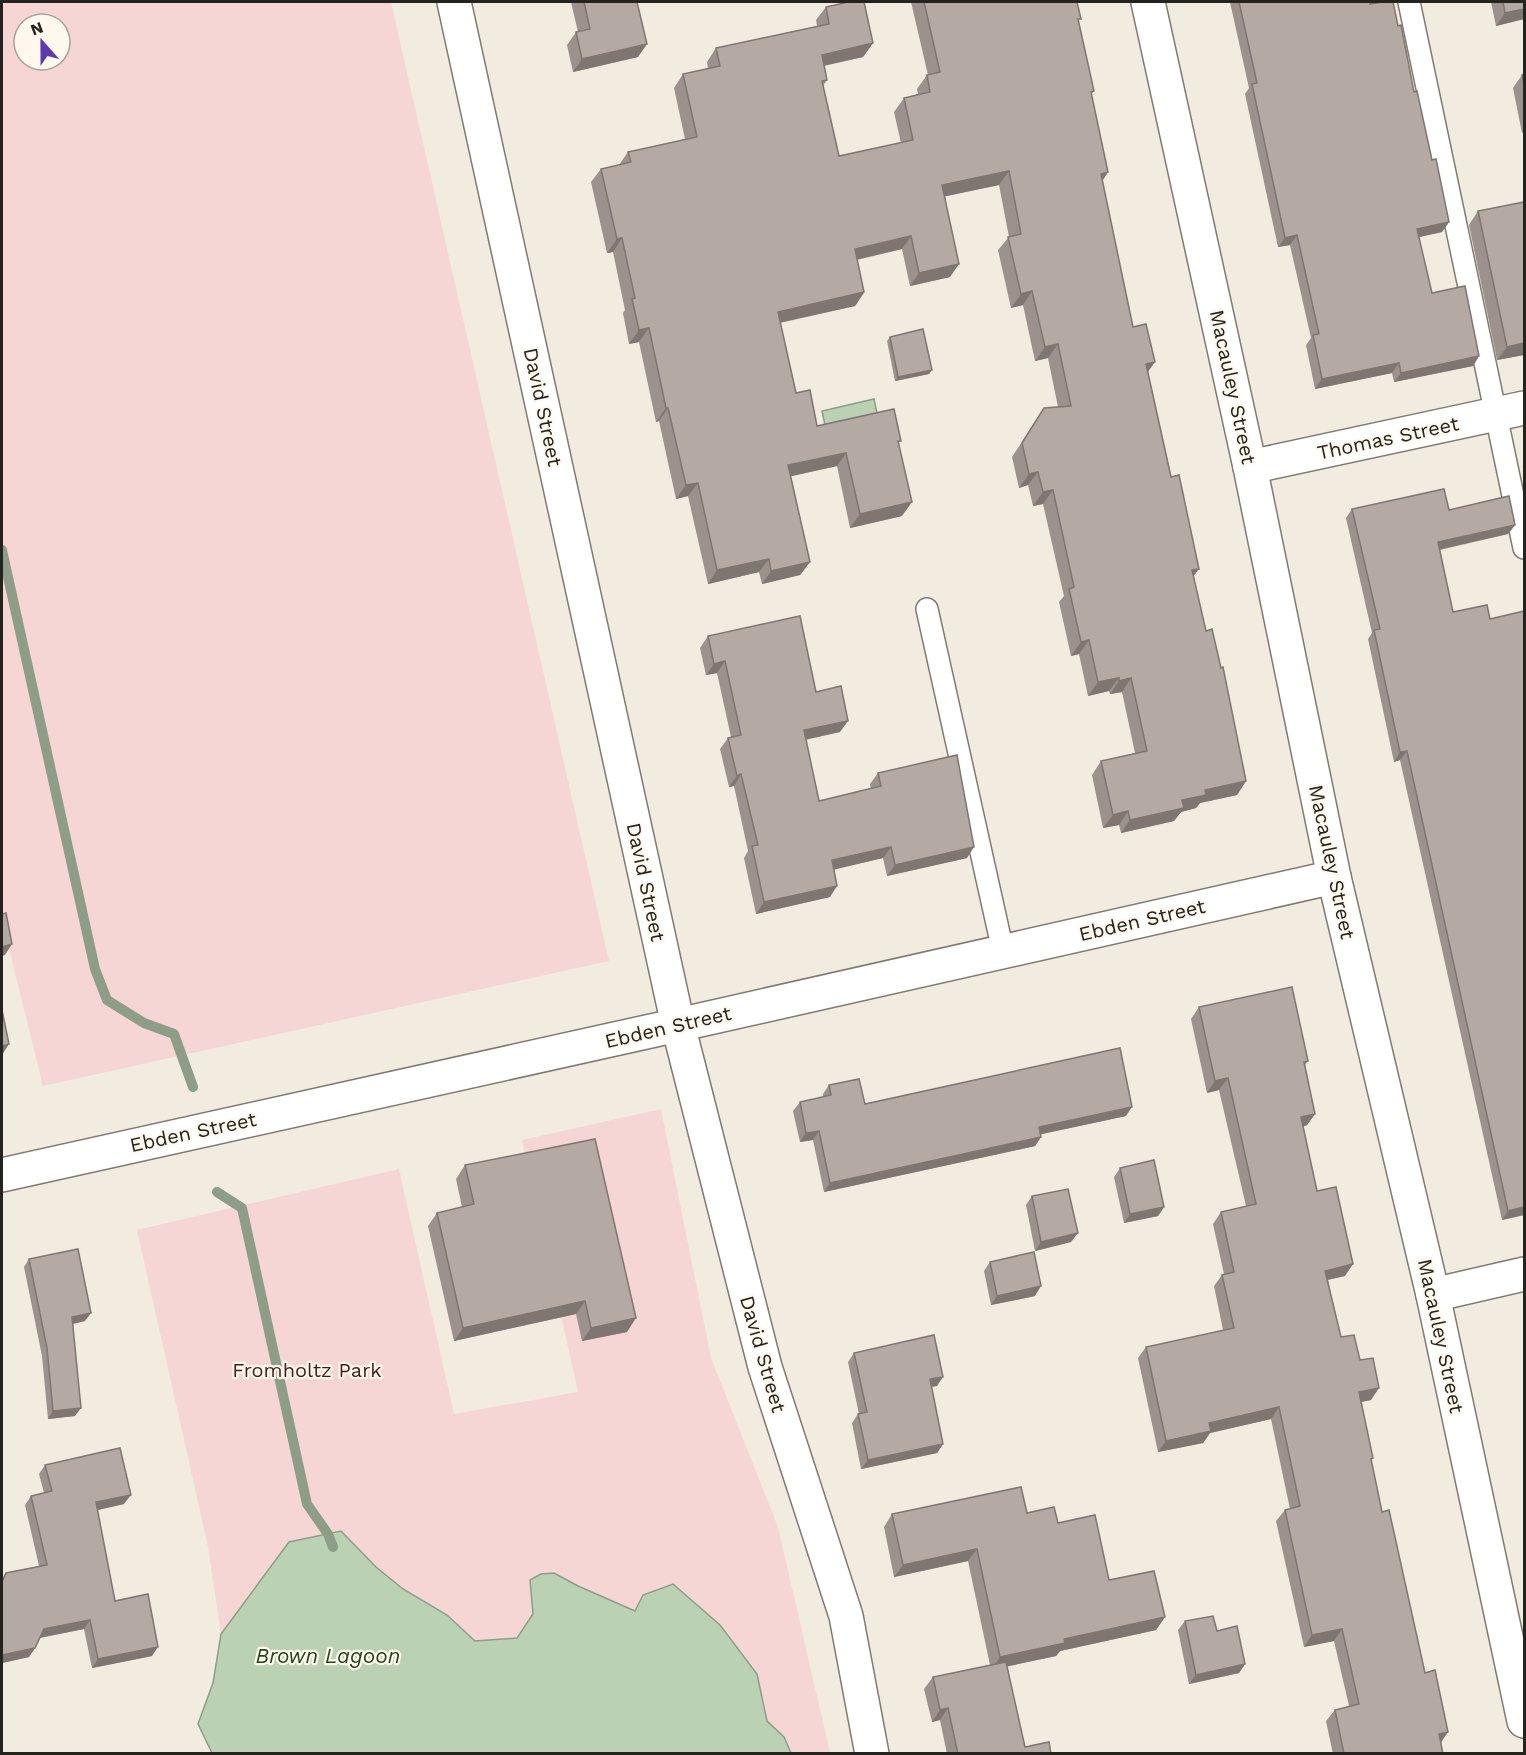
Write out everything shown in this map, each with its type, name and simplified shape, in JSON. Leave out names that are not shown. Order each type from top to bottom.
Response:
[{"type":"street","name":"David Street","points":[[454,2],[678,1025],[765,1367],[846,1616],[872,1754]]},
{"type":"street","name":"Macauley Street","points":[[1148,2],[1251,467],[1334,877],[1432,1295],[1524,1721]]},
{"type":"street","name":"Thomas Street","points":[[1251,467],[1510,411]]},
{"type":"street","name":"Ebden Street","points":[[2,1175],[1334,877]]},
{"type":"street","points":[[1432,1295],[1524,1274]]},
{"type":"lane","points":[[1409,2],[1510,411],[1524,548]]},
{"type":"lane","points":[[927,609],[1003,951]]},
{"type":"green space","points":[[2,2],[391,2],[609,961],[43,1086],[2,920]]},
{"type":"green space","name":"Fromholtz Park","points":[[661,1109],[711,1358],[778,1527],[830,1753],[791,1753],[784,1737],[767,1721],[757,1674],[635,1611],[554,1573],[530,1580],[533,1614],[516,1638],[475,1641],[447,1615],[403,1589],[376,1567],[340,1531],[289,1542],[221,1634],[208,1547],[137,1230],[399,1169],[454,1414],[578,1392],[522,1140]]},
{"type":"water","points":[[874,399],[878,418],[826,430],[822,411]]},
{"type":"water","name":"Brown Lagoon","points":[[341,1531],[376,1567],[403,1589],[447,1615],[475,1641],[517,1638],[533,1614],[530,1580],[541,1574],[554,1573],[635,1611],[643,1595],[673,1584],[720,1625],[757,1674],[767,1721],[784,1737],[791,1753],[212,1753],[198,1724],[213,1683],[221,1634],[289,1542]]},
{"type":"building","points":[[584,2],[637,2],[647,44],[582,59],[576,32],[590,29]]},
{"type":"building","points":[[848,2],[864,2],[873,43],[822,55],[827,80],[822,81],[839,156],[913,140],[904,98],[930,92],[927,75],[940,72],[924,2],[1077,2],[1081,19],[1078,19],[1094,91],[1091,92],[1108,172],[1101,174],[1133,327],[1146,324],[1155,362],[1146,364],[1171,477],[1179,475],[1199,569],[1192,570],[1206,631],[1212,629],[1221,668],[1223,667],[1246,781],[1205,790],[1206,795],[1182,800],[1184,808],[1130,820],[1128,811],[1113,815],[1101,761],[1147,751],[1131,678],[1098,682],[1089,640],[1081,642],[1069,589],[1074,587],[1053,490],[1043,492],[1038,472],[1029,474],[1022,443],[1044,408],[1071,406],[1058,344],[1045,347],[1032,291],[1021,294],[1008,237],[1021,234],[1009,171],[942,185],[959,264],[919,273],[911,236],[855,249],[864,292],[778,312],[796,393],[810,390],[817,426],[894,409],[901,441],[898,441],[912,502],[860,514],[846,453],[788,465],[810,562],[771,571],[769,559],[717,570],[698,483],[686,485],[668,408],[666,408],[649,328],[639,330],[632,299],[635,298],[622,238],[617,239],[601,169],[631,162],[628,152],[697,137],[683,74],[720,66],[716,48],[829,24],[826,7]]},
{"type":"building","points":[[1239,2],[1370,2],[1370,4],[1393,2],[1398,26],[1401,25],[1414,92],[1417,91],[1432,160],[1436,159],[1449,222],[1417,229],[1432,293],[1465,286],[1479,356],[1401,373],[1399,363],[1322,379],[1313,335],[1319,334],[1297,235],[1285,238],[1252,84],[1257,83]]},
{"type":"building","points":[[1503,2],[1524,2],[1524,9],[1505,13]]},
{"type":"building","points":[[1524,202],[1524,343],[1507,347],[1478,211]]},
{"type":"building","points":[[923,329],[932,370],[898,377],[890,337]]},
{"type":"building","points":[[1444,489],[1449,510],[1509,496],[1515,525],[1438,542],[1453,612],[1487,605],[1490,619],[1524,611],[1524,1207],[1508,1211],[1407,751],[1400,752],[1374,630],[1380,629],[1352,509]]},
{"type":"building","points":[[800,616],[816,692],[841,686],[848,721],[804,730],[819,801],[881,786],[878,773],[957,755],[974,847],[895,865],[891,847],[832,860],[837,886],[764,902],[752,846],[758,845],[741,774],[737,776],[728,738],[741,735],[725,661],[714,664],[708,636]]},
{"type":"building","points":[[6,913],[12,944],[2,947],[2,914]]},
{"type":"building","points":[[1292,987],[1308,1061],[1304,1062],[1315,1114],[1301,1117],[1317,1191],[1336,1187],[1353,1264],[1325,1271],[1341,1337],[1354,1335],[1360,1360],[1373,1358],[1379,1388],[1359,1392],[1382,1512],[1389,1510],[1425,1673],[1435,1670],[1448,1732],[1439,1734],[1443,1754],[1344,1754],[1335,1710],[1359,1704],[1342,1629],[1312,1635],[1285,1510],[1300,1506],[1279,1407],[1209,1423],[1211,1431],[1166,1441],[1146,1347],[1234,1328],[1222,1275],[1234,1272],[1221,1212],[1256,1204],[1228,1078],[1215,1081],[1199,1007]]},
{"type":"building","points":[[2,1010],[9,1044],[2,1046]]},
{"type":"building","points":[[1120,1048],[1132,1107],[1039,1127],[1041,1137],[830,1183],[819,1131],[806,1133],[800,1102],[831,1095],[829,1085],[859,1079],[865,1104]]},
{"type":"building","points":[[595,1139],[636,1318],[591,1328],[585,1301],[463,1328],[437,1213],[474,1204],[465,1165]]},
{"type":"building","points":[[1154,1160],[1164,1207],[1130,1214],[1120,1168]]},
{"type":"building","points":[[1068,1189],[1078,1233],[1041,1242],[1032,1196]]},
{"type":"building","points":[[78,1249],[91,1313],[72,1317],[81,1408],[53,1411],[47,1348],[29,1259]]},
{"type":"building","points":[[1034,1252],[1041,1286],[997,1296],[990,1262]]},
{"type":"building","points":[[934,1335],[943,1377],[930,1379],[943,1444],[868,1460],[858,1414],[867,1412],[854,1353]]},
{"type":"building","points":[[120,1448],[131,1495],[96,1502],[115,1601],[148,1594],[158,1647],[98,1659],[90,1620],[44,1629],[35,1648],[2,1655],[2,1582],[6,1573],[47,1565],[31,1496],[52,1491],[45,1465]]},
{"type":"building","points":[[1021,1487],[1027,1513],[1054,1507],[1058,1523],[1095,1515],[1109,1580],[1154,1571],[1165,1617],[1064,1639],[1065,1643],[1000,1657],[977,1549],[903,1565],[892,1514]]},
{"type":"building","points":[[1213,1616],[1217,1631],[1237,1626],[1245,1664],[1196,1675],[1185,1621]]},
{"type":"building","points":[[1006,1662],[1025,1747],[1049,1742],[1051,1754],[958,1754],[948,1708],[940,1710],[933,1677]]},
{"type":"waterway","points":[[2,550],[95,969],[107,1000],[144,1023],[174,1034],[193,1087]]},
{"type":"waterway","points":[[217,1192],[242,1208],[307,1504],[328,1534],[333,1547]]}]
